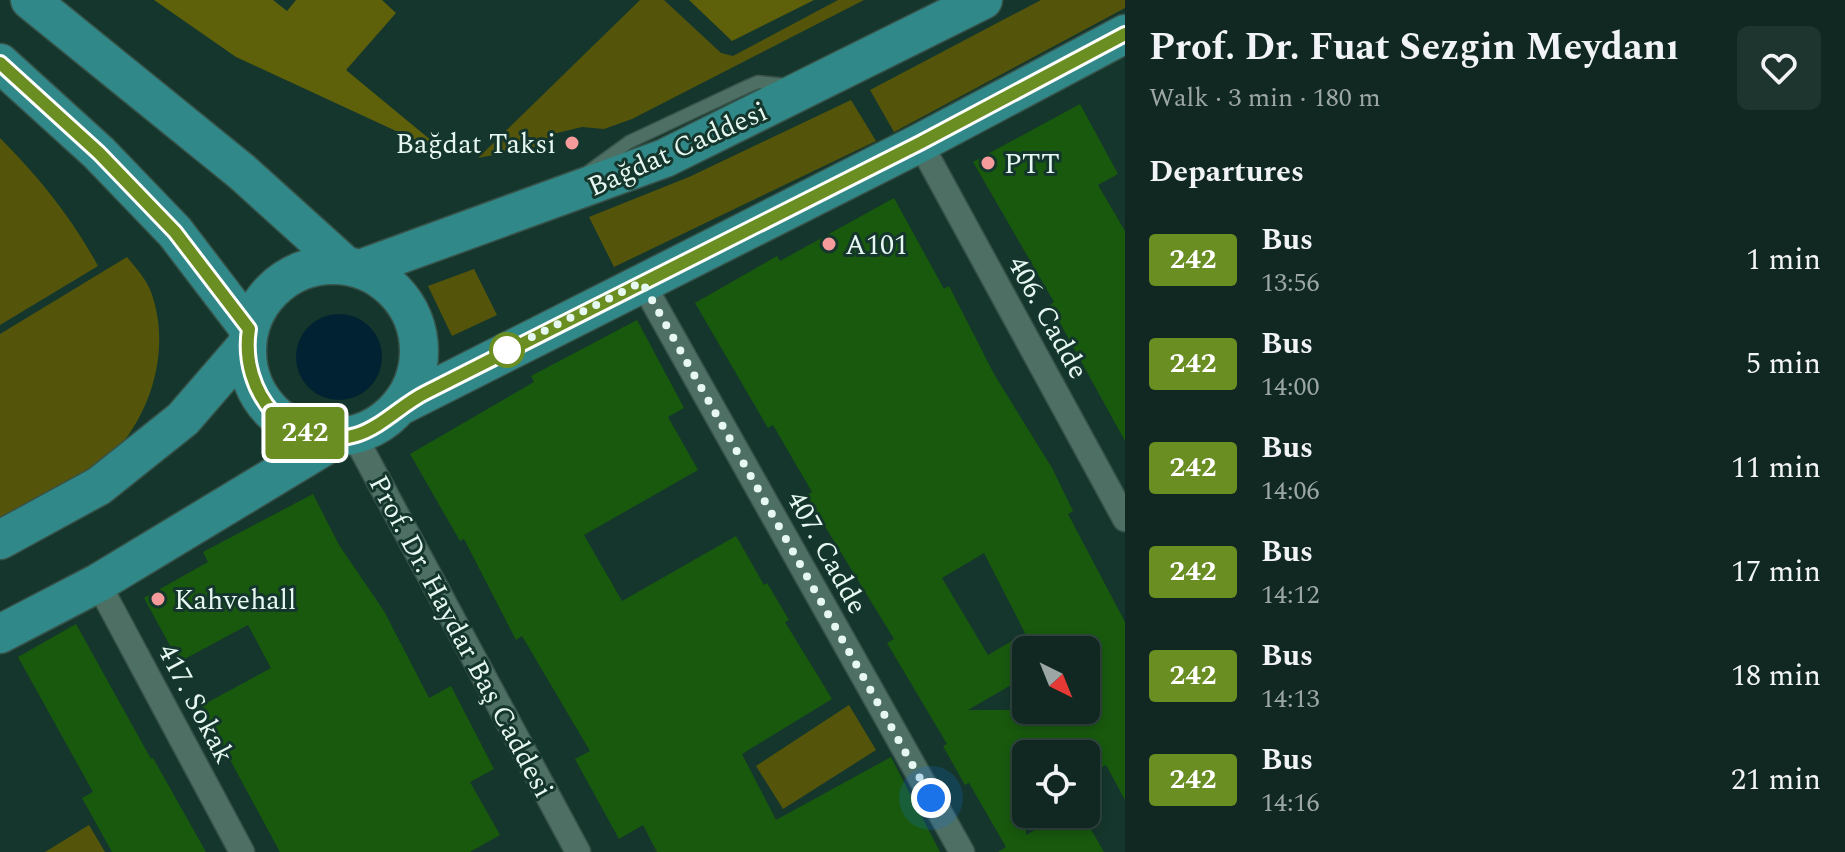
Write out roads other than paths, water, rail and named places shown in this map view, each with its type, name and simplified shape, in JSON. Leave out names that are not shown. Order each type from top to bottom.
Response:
[{"type":"main road","points":[[30,0],[242,172],[353,268],[395,291],[416,327],[417,368],[400,406]]},
{"type":"main road","name":"Bağdat Caddesi","points":[[353,268],[559,199],[665,158],[983,0]]},
{"type":"main road","points":[[0,634],[98,583],[346,436],[380,424],[400,406],[920,143],[1125,34]]},
{"type":"main road","points":[[0,63],[99,153],[175,232],[248,337],[250,378],[265,406],[291,427],[322,437],[346,436]]},
{"type":"main road","points":[[0,540],[99,486],[171,429],[248,337],[261,304],[280,283],[318,266],[353,268]]},
{"type":"street","name":"406. Cadde","points":[[920,143],[1125,519]]},
{"type":"street","name":"407. Cadde","points":[[642,282],[962,852]]},
{"type":"street","name":"Prof. Dr. Haydar Baş Caddesi","points":[[346,436],[578,852]]},
{"type":"street","name":"417. Sokak","points":[[98,583],[242,852]]},
{"type":"water","points":[[339,314],[363,321],[375,333],[382,357],[375,381],[363,393],[339,400],[315,393],[303,381],[296,357],[303,333],[315,321]]},
{"type":"place","name":"Bağdat Taksi","points":[[572,143]]},
{"type":"place","name":"PTT","points":[[988,163]]},
{"type":"place","name":"A101","points":[[829,244]]},
{"type":"place","name":"Kahvehall","points":[[158,599]]}]
